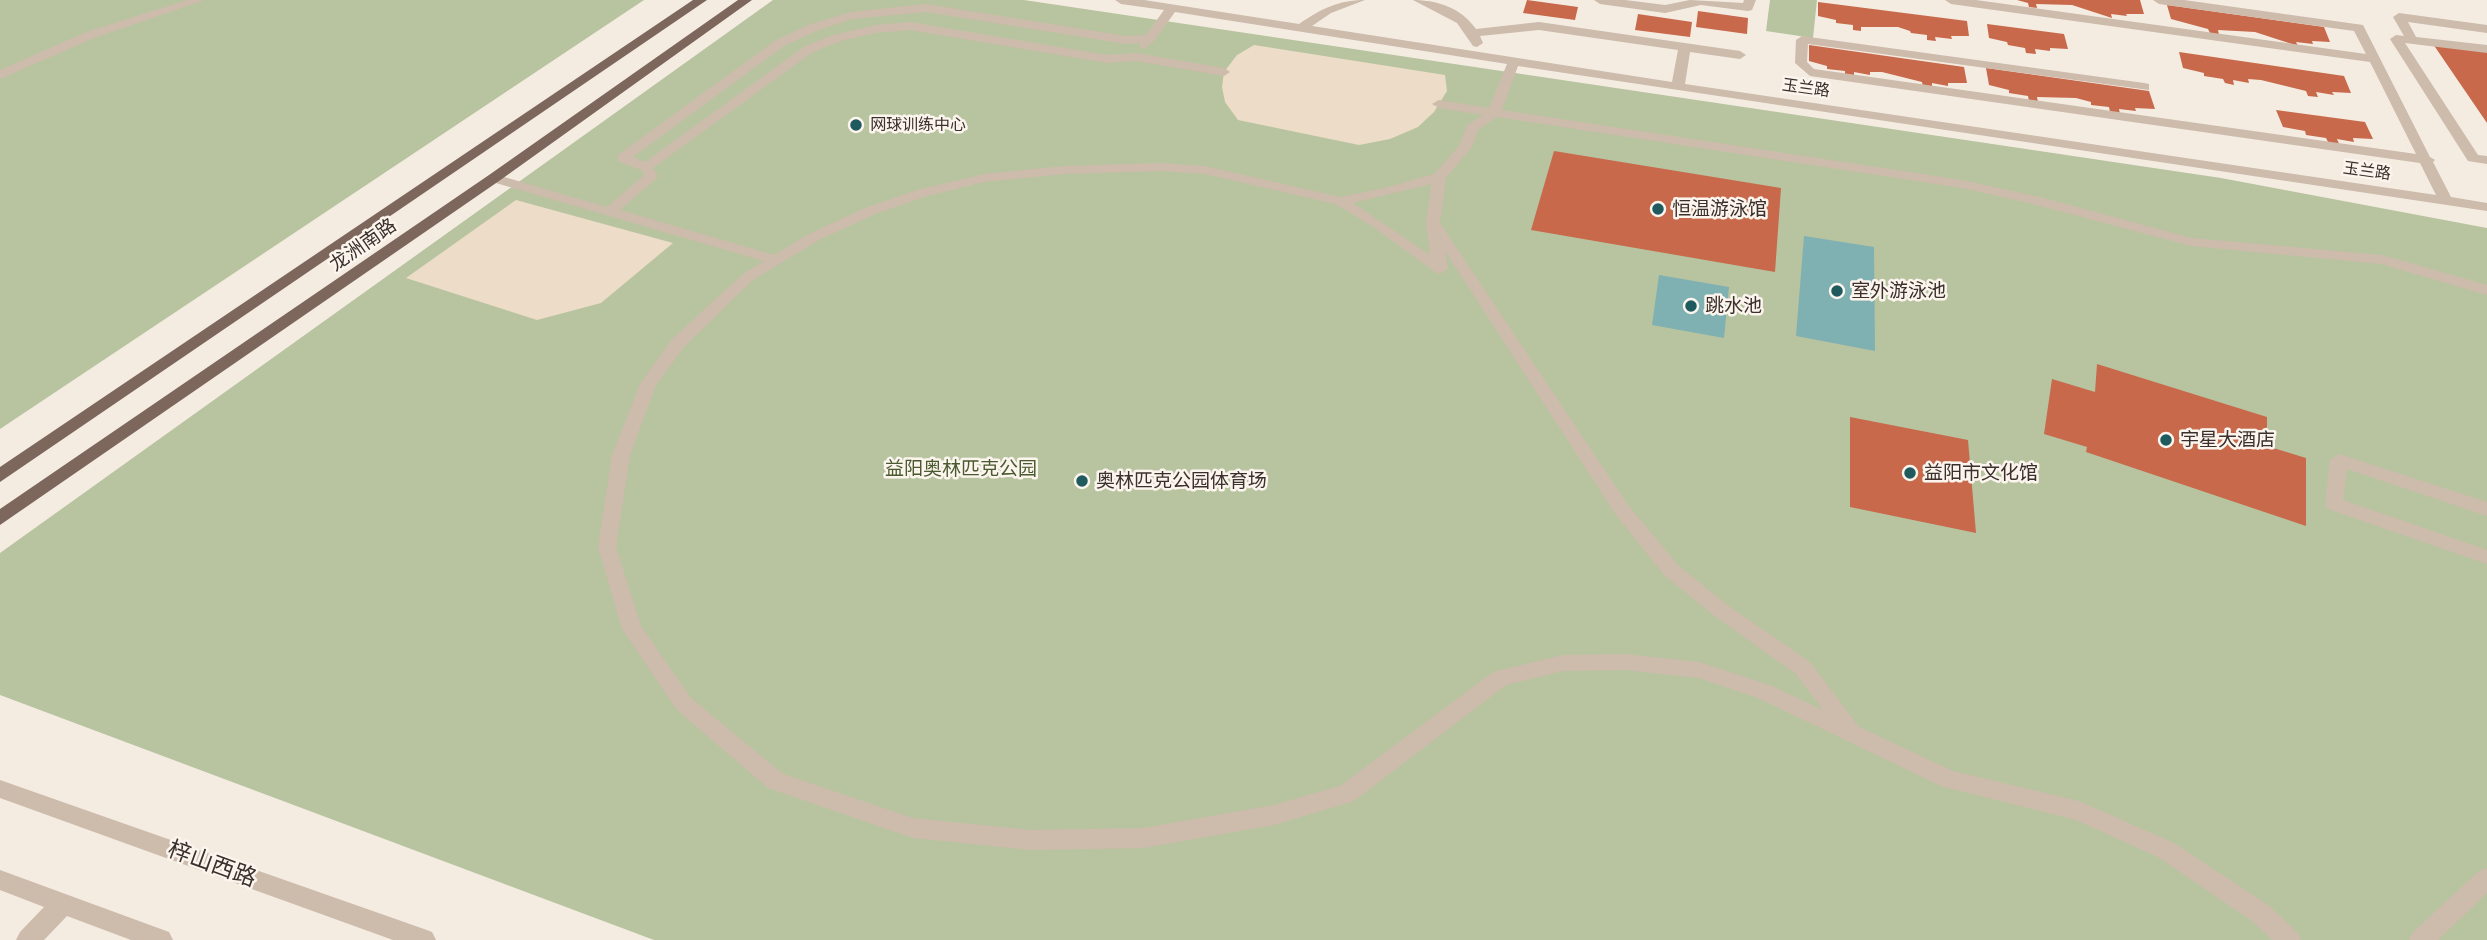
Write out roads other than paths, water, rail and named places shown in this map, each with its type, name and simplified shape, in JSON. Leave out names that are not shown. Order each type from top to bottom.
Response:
[{"type":"main road","name":"龙洲南路","points":[[0,476],[701,0]]},
{"type":"main road","name":"龙洲南路","points":[[0,518],[494,178],[746,0]]},
{"type":"street","points":[[0,75],[90,35],[199,0]]},
{"type":"street","name":"玉兰路","points":[[1121,0],[1678,87],[2487,208]]},
{"type":"street","points":[[1302,28],[1323,5],[1359,0]]},
{"type":"street","points":[[1419,0],[1435,4],[1474,33],[1481,56]]},
{"type":"street","points":[[1600,0],[1665,9],[1701,1],[1748,7],[1750,0]]},
{"type":"street","points":[[1951,0],[2375,59]]},
{"type":"street","points":[[2159,0],[2359,28],[2446,201]]},
{"type":"street","points":[[610,212],[651,176],[646,167],[623,158],[780,43],[815,27],[851,16],[926,8],[1126,40],[1150,38]]},
{"type":"street","points":[[1136,57],[1172,8]]},
{"type":"street","points":[[2412,40],[2399,18],[2487,29]]},
{"type":"street","points":[[646,167],[809,50],[837,38],[876,29],[910,26],[1107,59],[1136,57],[1224,72]]},
{"type":"street","points":[[1474,33],[1539,26],[1740,55]]},
{"type":"street","points":[[2487,49],[2396,39],[2473,158],[2487,160]]},
{"type":"street","points":[[2144,87],[1802,40],[1801,63],[1810,72],[2427,160]]},
{"type":"street","points":[[1678,87],[1685,47]]},
{"type":"street","points":[[1514,61],[1494,113],[1472,128],[1465,147],[1439,177],[1433,223],[1440,269],[1377,223],[1340,201],[1205,170],[1159,167],[1065,170],[984,178],[922,193],[870,211],[814,237],[748,277],[678,343],[648,384],[621,455],[607,547],[632,629],[684,704],[776,781],[913,828],[1031,840],[1143,838],[1274,815],[1346,793],[1500,678],[1563,663],[1625,662],[1699,670],[1765,692],[1949,779],[2079,811],[2166,850],[2260,913],[2289,940]]},
{"type":"street","points":[[1439,104],[1962,184],[2035,200],[2191,242],[2382,260],[2487,290]]},
{"type":"street","points":[[1340,201],[1439,177]]},
{"type":"street","points":[[494,178],[776,260]]},
{"type":"street","points":[[1433,223],[1506,330],[1622,510],[1671,570],[1719,609],[1803,668],[1852,733]]},
{"type":"street","points":[[2487,509],[2339,460],[2334,504],[2487,557]]},
{"type":"street","name":"梓山西路","points":[[0,789],[424,940]]},
{"type":"street","points":[[2420,940],[2487,878]]},
{"type":"street","points":[[0,880],[161,940]]},
{"type":"street","points":[[28,940],[63,904]]},
{"type":"water","name":"室外游泳池","points":[[1804,236],[1874,247],[1875,351],[1796,336]]},
{"type":"water","name":"跳水池","points":[[1659,275],[1729,287],[1724,338],[1652,325]]},
{"type":"place","name":"网球训练中心","points":[[856,125]]},
{"type":"place","name":"恒温游泳馆","points":[[1658,209]]},
{"type":"place","name":"室外游泳池","points":[[1837,291]]},
{"type":"place","name":"跳水池","points":[[1691,306]]},
{"type":"place","name":"宇星大酒店","points":[[2166,440]]},
{"type":"place","name":"益阳市文化馆","points":[[1910,473]]},
{"type":"place","name":"奥林匹克公园体育场","points":[[1082,481]]},
{"type":"park label","name":"益阳奥林匹克公园","points":[[961,469]]}]
